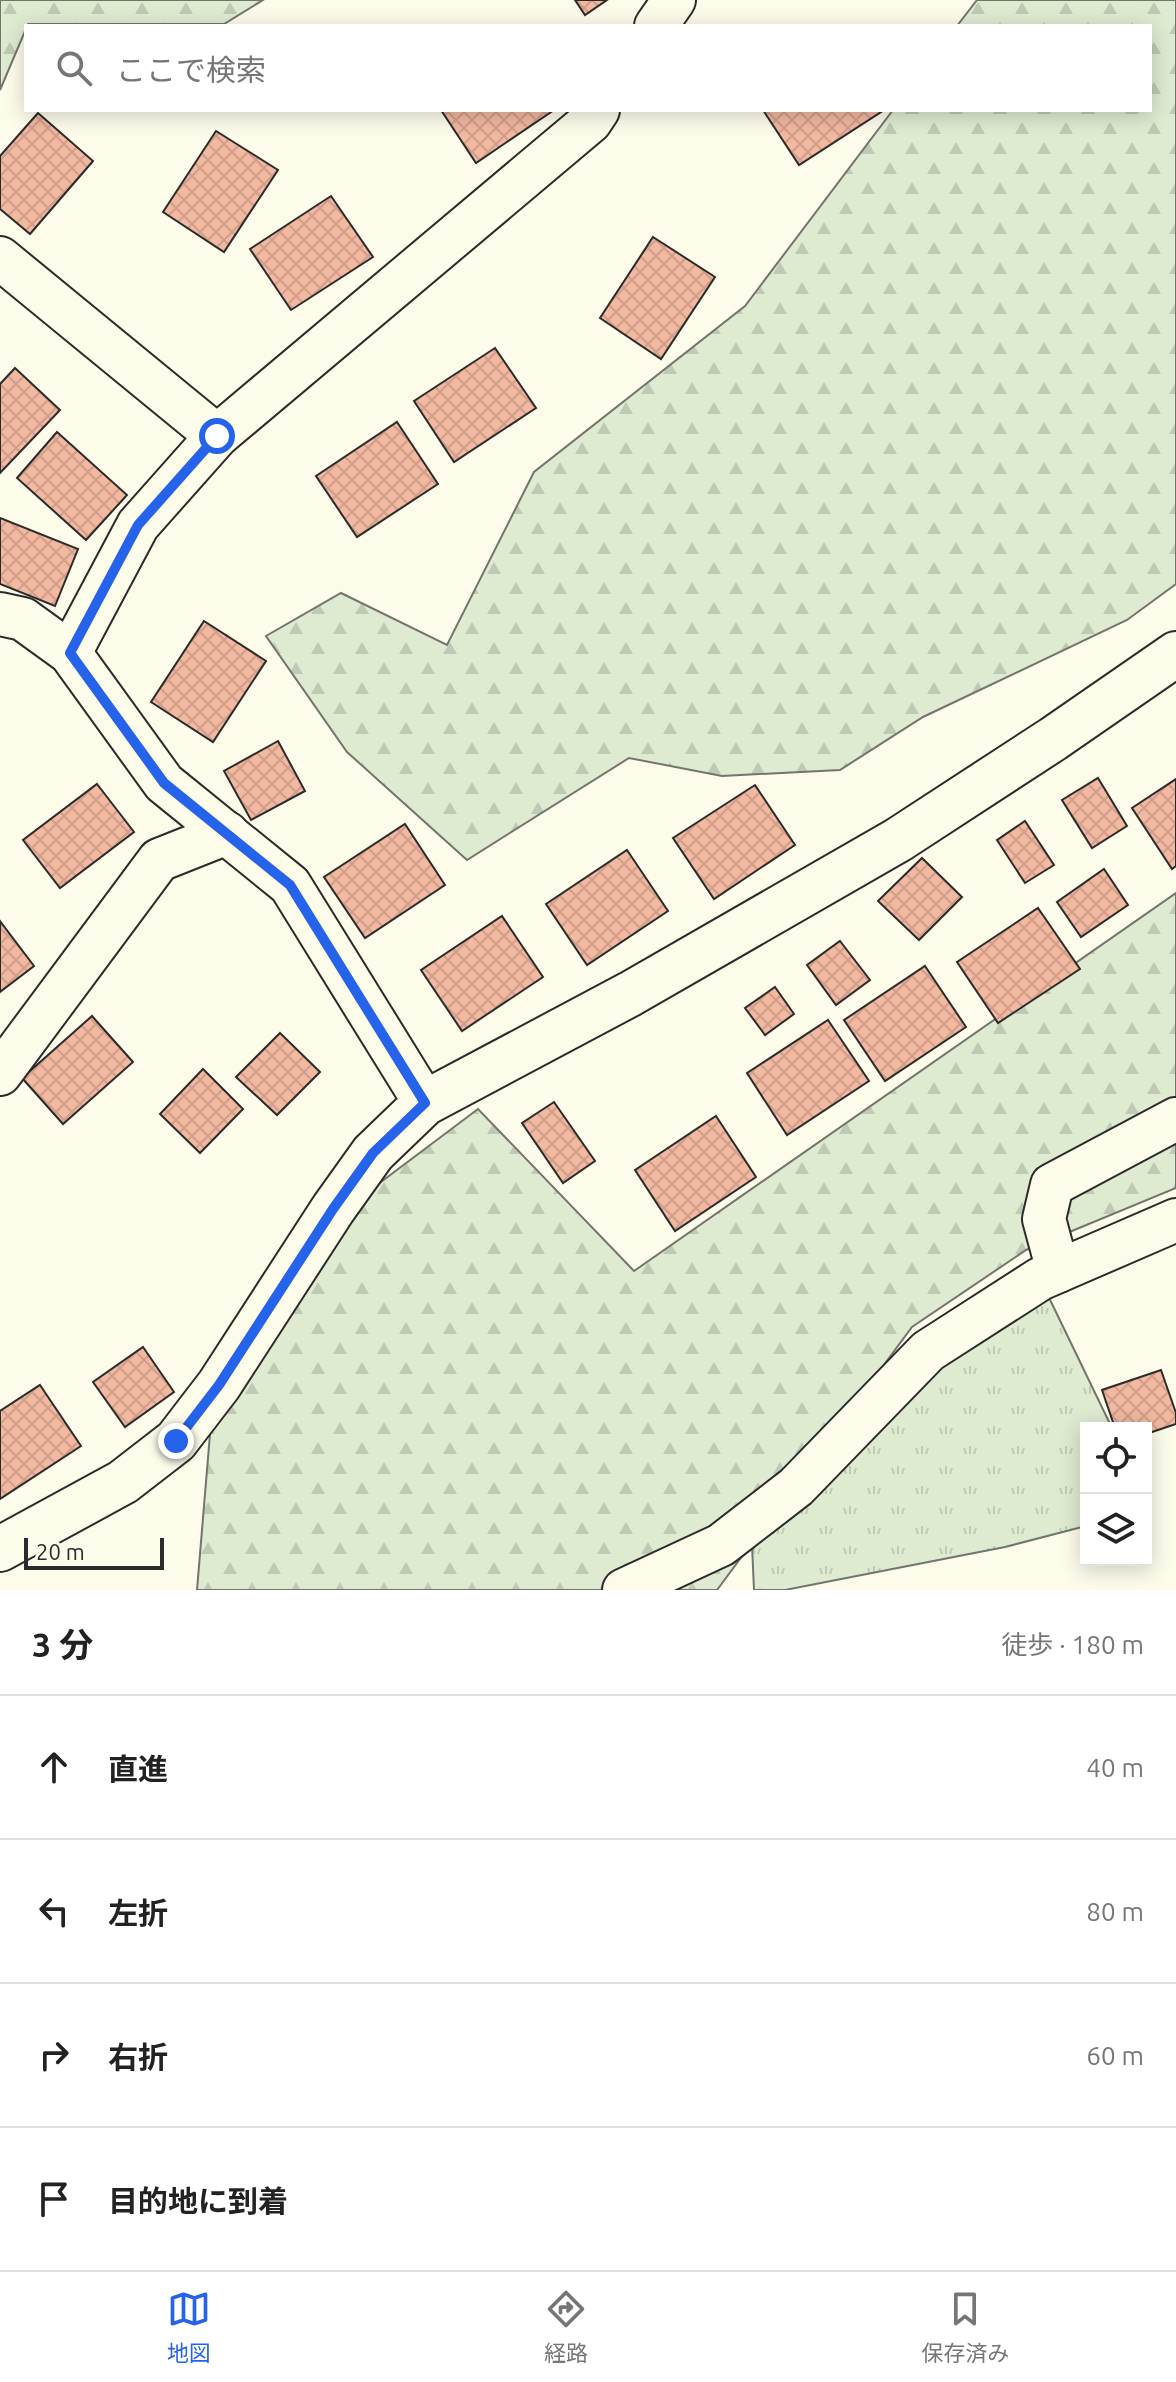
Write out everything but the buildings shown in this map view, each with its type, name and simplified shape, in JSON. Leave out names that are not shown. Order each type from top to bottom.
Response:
[{"type":"street","points":[[657,24],[674,0]]},
{"type":"street","points":[[70,653],[138,525],[217,436],[590,122],[597,112]]},
{"type":"street","points":[[0,258],[217,436]]},
{"type":"street","points":[[0,614],[23,619],[70,653],[164,783],[290,885],[425,1103]]},
{"type":"street","points":[[0,1549],[123,1482],[176,1441],[219,1385],[373,1153],[425,1103],[630,994],[898,840],[1176,654]]},
{"type":"street","points":[[0,1074],[159,860],[227,833]]},
{"type":"street","points":[[1058,1271],[1044,1219],[1052,1185],[1176,1119]]},
{"type":"street","points":[[624,1590],[721,1545],[796,1487],[928,1351],[1040,1279],[1176,1220]]},
{"type":"green space","points":[[0,0],[263,0],[224,24],[24,24],[24,33],[0,90]]},
{"type":"green space","points":[[977,0],[1176,0],[1176,584],[1127,620],[923,717],[840,770],[722,776],[629,758],[467,860],[347,752],[266,636],[341,593],[447,645],[534,472],[745,306],[891,112],[1152,112],[1152,24],[959,24]]},
{"type":"green space","points":[[1176,893],[1176,1188],[1026,1250],[912,1327],[717,1590],[197,1590],[211,1422],[373,1188],[478,1109],[634,1271]]},
{"type":"green space","points":[[1040,1279],[1109,1422],[1080,1422],[1080,1528],[1005,1547],[785,1590],[754,1590],[751,1522]]},
{"type":"route","points":[[176,1441],[219,1385],[373,1153],[425,1103],[290,885],[164,783],[70,653],[138,525],[217,436]]}]
